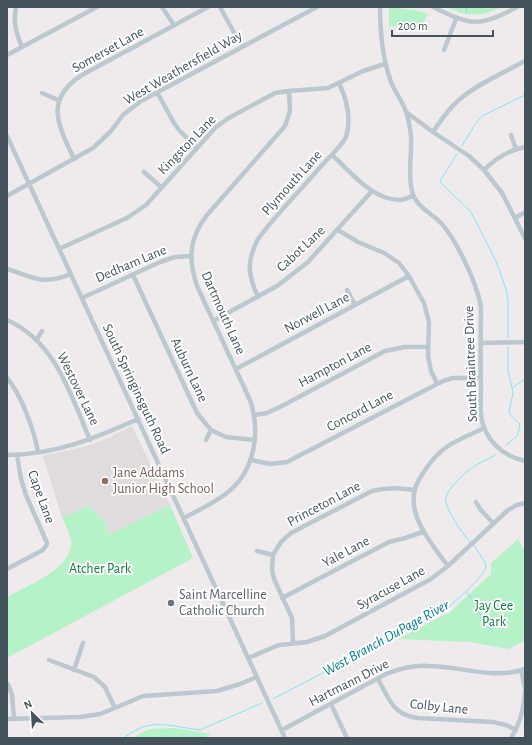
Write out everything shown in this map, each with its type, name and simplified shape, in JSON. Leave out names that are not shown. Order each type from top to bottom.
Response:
[{"type":"street","points":[[16,7],[14,14],[16,32],[22,47]]},
{"type":"street","points":[[7,55],[97,7]]},
{"type":"street","points":[[162,7],[174,26]]},
{"type":"street","name":"Somerset Lane","points":[[58,100],[67,87],[76,78],[208,7]]},
{"type":"street","points":[[220,7],[242,47]]},
{"type":"street","name":"West Weathersfield Way","points":[[7,196],[85,154],[98,145],[132,107],[157,92],[317,7]]},
{"type":"street","points":[[332,155],[372,191],[390,198],[402,200],[414,196],[411,186],[411,135],[406,112],[397,95],[385,64],[380,37],[380,7]]},
{"type":"street","points":[[433,7],[456,18],[472,22],[494,19],[517,7]]},
{"type":"street","points":[[444,50],[456,18]]},
{"type":"street","points":[[432,132],[445,114],[460,99],[525,61]]},
{"type":"street","name":"Kingston Lane","points":[[60,249],[127,218],[146,205],[196,147],[215,128],[227,119],[275,93],[328,88],[363,71],[385,64]]},
{"type":"street","name":"Plymouth Lane","points":[[258,297],[251,282],[249,269],[250,255],[255,245],[261,235],[332,155],[345,138],[349,116],[345,96],[339,83]]},
{"type":"street","name":"Dartmouth Lane","points":[[184,518],[228,493],[241,478],[251,460],[255,440],[255,416],[250,400],[197,286],[191,267],[190,256],[194,237],[202,220],[285,126],[290,111],[289,91]]},
{"type":"street","points":[[157,92],[174,123],[196,147]]},
{"type":"street","points":[[42,93],[58,100],[57,112],[59,125],[74,159]]},
{"type":"street","points":[[406,112],[432,132],[465,153],[484,170],[495,183],[525,238]]},
{"type":"street","points":[[511,135],[516,149]]},
{"type":"street","name":"South Springinsguth Road","points":[[7,136],[285,738]]},
{"type":"street","points":[[484,170],[503,154],[525,147]]},
{"type":"street","points":[[144,172],[161,187]]},
{"type":"street","name":"Cabot Lane","points":[[213,321],[286,280],[308,262],[372,191]]},
{"type":"street","name":"South Braintree Drive","points":[[414,196],[419,205],[437,219],[447,231],[472,278],[478,294],[481,306],[480,378],[481,407],[484,428],[491,439],[502,451],[510,456],[525,461]]},
{"type":"street","points":[[515,218],[525,212]]},
{"type":"street","points":[[338,230],[358,242],[384,253],[399,263],[410,276],[421,296],[429,322],[429,363],[437,383]]},
{"type":"street","name":"Dedham Lane","points":[[82,298],[169,258],[190,256]]},
{"type":"street","points":[[7,269],[35,279],[44,280],[58,279],[71,274]]},
{"type":"street","name":"Auburn Lane","points":[[133,274],[197,413],[211,430],[226,437],[255,440]]},
{"type":"street","name":"Norwell Lane","points":[[236,369],[410,276]]},
{"type":"street","points":[[347,290],[355,305]]},
{"type":"street","name":"Westover Lane","points":[[7,320],[21,327],[37,339],[50,355],[58,367],[90,440]]},
{"type":"street","points":[[37,339],[42,331]]},
{"type":"street","points":[[481,343],[525,342]]},
{"type":"street","name":"Hampton Lane","points":[[255,416],[267,413],[282,406],[385,351],[405,347],[428,347]]},
{"type":"street","points":[[7,378],[13,387],[31,425],[38,452]]},
{"type":"street","name":"Concord Lane","points":[[251,460],[265,464],[282,464],[437,383],[453,378],[480,378]]},
{"type":"street","points":[[7,455],[17,455],[73,446],[138,419]]},
{"type":"street","points":[[448,566],[423,532],[415,510],[414,490],[431,462],[441,452],[448,446],[484,428]]},
{"type":"street","points":[[206,440],[211,430]]},
{"type":"street","name":"Cape Lane","points":[[7,569],[43,550],[47,542],[26,495],[21,479],[17,455]]},
{"type":"street","name":"Princeton Lane","points":[[273,555],[281,542],[291,533],[364,494],[397,487],[414,490]]},
{"type":"street","points":[[476,502],[493,524]]},
{"type":"street","name":"Syracuse Lane","points":[[248,658],[271,648],[293,643],[307,642],[325,636],[423,584],[448,566],[511,508],[525,503]]},
{"type":"street","name":"Yale Lane","points":[[282,598],[389,542],[423,532]]},
{"type":"street","points":[[257,551],[273,555],[272,575],[292,618],[293,643]]},
{"type":"street","points":[[74,670],[83,643]]},
{"type":"street","points":[[49,660],[94,677],[105,687],[115,708]]},
{"type":"street","name":"Hartmann Drive","points":[[282,730],[378,679],[400,669],[417,666],[431,666],[487,673],[502,673],[523,669]]},
{"type":"street","points":[[523,669],[525,689]]},
{"type":"street","points":[[7,719],[80,717],[100,714],[143,696],[217,691],[257,677]]},
{"type":"street","name":"Colby Lane","points":[[378,679],[392,704],[397,710],[406,716],[493,722],[506,725],[516,730]]},
{"type":"street","points":[[8,684],[12,695],[14,718]]},
{"type":"street","points":[[511,738],[524,710],[525,692]]},
{"type":"street","points":[[331,704],[347,738]]},
{"type":"shaded area","name":"Jane Addams Junior High School","points":[[132,426],[170,505],[108,535],[107,525],[102,518],[88,506],[62,518],[43,456],[87,446],[108,438]]},
{"type":"green space","points":[[389,7],[420,11],[428,14],[424,21],[419,24],[389,27]]},
{"type":"green space","points":[[447,7],[501,7],[487,13],[467,14]]},
{"type":"green space","name":"Atcher Park","points":[[170,505],[193,558],[7,658],[7,597],[45,577],[68,556],[71,547],[71,540],[62,518],[88,506],[102,518],[107,525],[108,535]]},
{"type":"green space","name":"Jay Cee Park","points":[[518,539],[525,552],[525,640],[509,649],[469,642],[398,639],[450,612],[491,574],[491,563]]},
{"type":"green space","points":[[173,728],[212,734],[203,738],[132,738],[149,729]]},
{"type":"waterway","points":[[466,13],[467,7]]},
{"type":"waterway","name":"West Branch DuPage River","points":[[462,146],[482,116],[525,95]]},
{"type":"waterway","name":"West Branch DuPage River","points":[[457,154],[440,181],[471,212],[496,261],[506,289],[508,300],[508,338]]},
{"type":"waterway","name":"West Branch DuPage River","points":[[506,445],[517,436],[520,427],[519,423],[510,415],[509,411],[513,393],[508,370],[508,347]]},
{"type":"waterway","points":[[512,388],[525,379]]},
{"type":"waterway","name":"West Branch DuPage River","points":[[470,542],[450,514],[446,501],[447,493],[476,465],[495,455]]},
{"type":"waterway","name":"West Branch DuPage River","points":[[273,699],[449,607],[477,581],[485,569],[486,564],[473,544]]},
{"type":"waterway","points":[[466,592],[474,602],[481,620],[487,627],[494,631]]},
{"type":"waterway","name":"West Branch DuPage River","points":[[123,738],[140,728],[153,725],[166,725],[200,730],[262,703]]},
{"type":"place","name":"Jane Addams Junior High School","points":[[105,481]]},
{"type":"place","name":"Saint Marcelline Catholic Church","points":[[171,603]]}]
